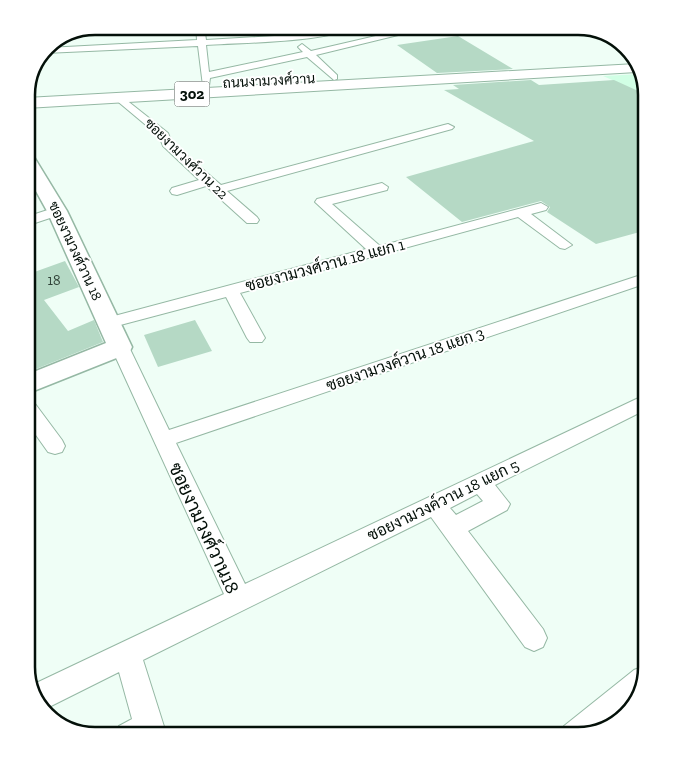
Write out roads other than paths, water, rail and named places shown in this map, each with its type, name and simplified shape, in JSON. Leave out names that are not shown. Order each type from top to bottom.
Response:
[{"type":"main road","name":"ถนนงามวงศ์วาน","points":[[359,80],[449,67],[625,58]]},
{"type":"main road","name":"ถนนงามวงศ์วาน","points":[[444,76],[629,63]]},
{"type":"main road","name":"ถนนงามวงศ์วาน","points":[[35,103],[359,80],[632,68]]},
{"type":"main road","name":"ถนนงามวงศ์วาน","points":[[35,93],[205,80],[334,77],[433,83],[633,72]]},
{"type":"street","points":[[201,35],[205,80],[390,35]]},
{"type":"street","points":[[55,51],[202,44],[311,35]]},
{"type":"street","points":[[292,38],[334,77]]},
{"type":"street","name":"ซอยงามวงศ์วาน 22","points":[[120,98],[164,135],[167,144],[252,220]]},
{"type":"street","points":[[177,191],[213,185],[448,127]]},
{"type":"street","name":"ซอยงามวงศ์วาน 18","points":[[35,174],[57,211],[120,348]]},
{"type":"street","points":[[377,251],[322,202],[382,187]]},
{"type":"street","name":"ซอยงามวงศ์วาน 18 แยก 1","points":[[109,323],[541,207]]},
{"type":"street","points":[[35,219],[57,211]]},
{"type":"street","points":[[521,213],[565,245]]},
{"type":"street","name":"ซอยงามวงค์วาน 18 แยก 3","points":[[162,440],[638,281]]},
{"type":"street","points":[[231,290],[256,338]]},
{"type":"street","points":[[35,381],[120,348]]},
{"type":"street","name":"ซอยงามวงศ์วาน18","points":[[120,348],[239,599],[127,653]]},
{"type":"street","name":"ซอยงามวงค์วาน 18 แยก 5","points":[[239,599],[638,405]]},
{"type":"street","points":[[35,418],[55,446]]},
{"type":"street","points":[[452,528],[499,504],[479,482]]},
{"type":"street","points":[[434,504],[534,638]]},
{"type":"street","points":[[42,695],[127,653],[142,727]]},
{"type":"street","points":[[593,725],[620,709],[629,698]]}]
